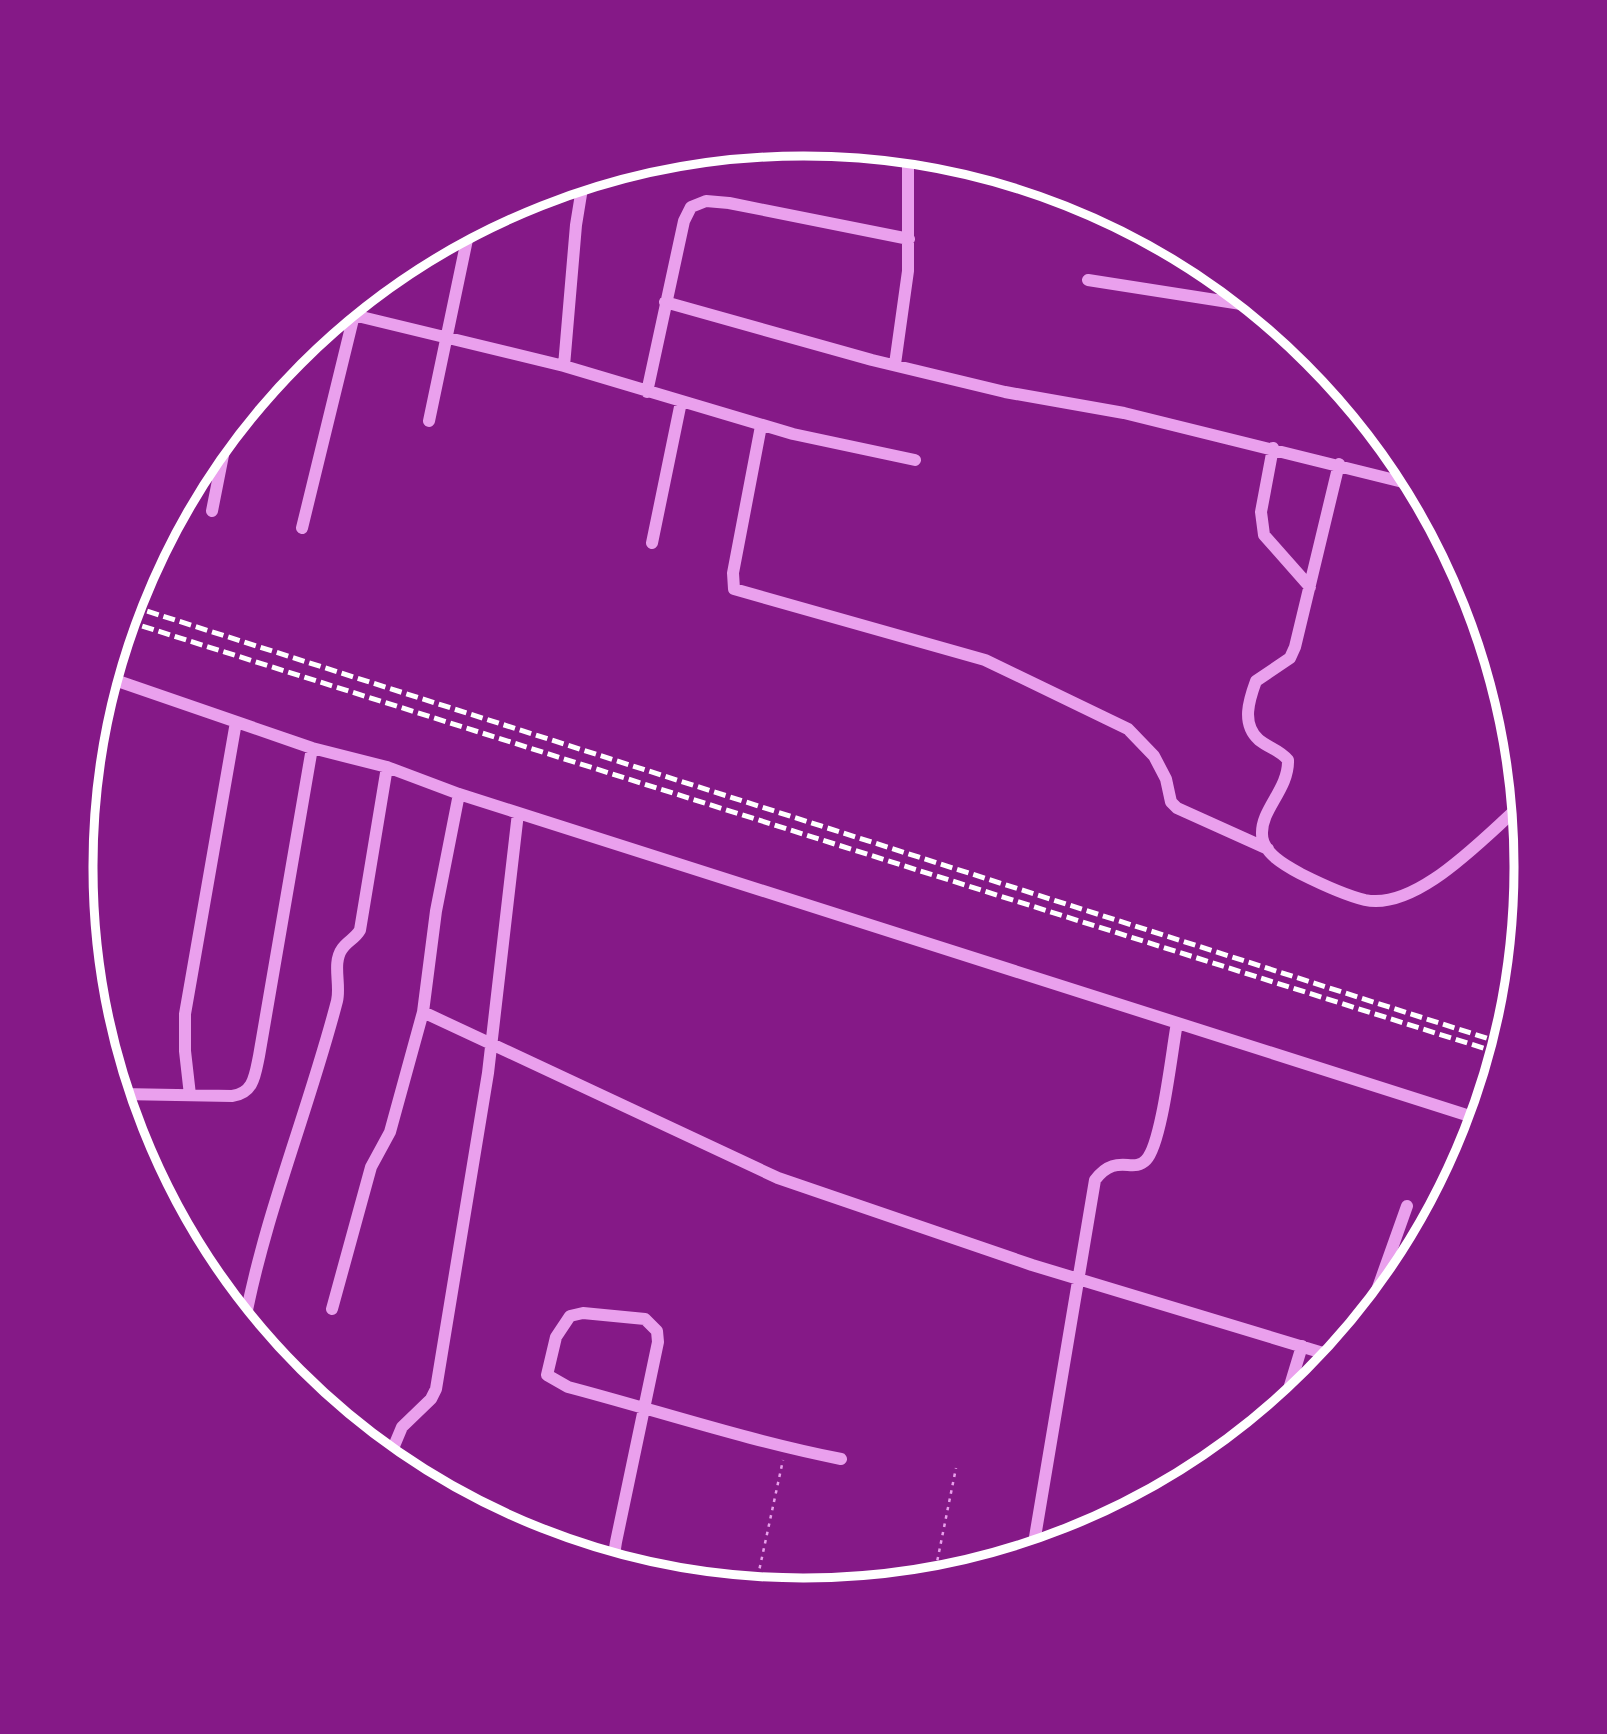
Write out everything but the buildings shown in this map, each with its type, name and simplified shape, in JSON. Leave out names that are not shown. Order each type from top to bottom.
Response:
[{"type":"street","points":[[895,364],[909,239],[908,164]]},
{"type":"street","points":[[564,366],[581,192]]},
{"type":"street","points":[[648,392],[665,302],[684,222],[691,207],[706,201],[909,239]]},
{"type":"street","points":[[429,421],[444,338],[466,242]]},
{"type":"street","points":[[1088,279],[1236,303]]},
{"type":"street","points":[[665,302],[1005,392],[1124,413],[1399,481]]},
{"type":"street","points":[[356,316],[564,366],[761,426],[915,460]]},
{"type":"street","points":[[302,528],[347,323]]},
{"type":"street","points":[[652,543],[681,402]]},
{"type":"street","points":[[761,426],[733,573],[734,590],[985,660],[1128,729],[1154,756],[1166,779],[1171,802],[1177,808],[1268,849]]},
{"type":"street","points":[[1273,448],[1261,512],[1264,535],[1310,587]]},
{"type":"street","points":[[212,511],[222,459]]},
{"type":"street","points":[[1339,464],[1290,658],[1256,681],[1247,714],[1250,728],[1258,739],[1288,760],[1286,783],[1264,823],[1262,835],[1268,849],[1279,861],[1322,883],[1367,900],[1389,900],[1426,885],[1512,813]]},
{"type":"street","points":[[118,681],[312,748],[387,767],[459,794],[1469,1116]]},
{"type":"street","points":[[190,1095],[185,1051],[186,1014],[236,722]]},
{"type":"street","points":[[130,1094],[232,1096],[243,1094],[250,1088],[258,1056],[312,748]]},
{"type":"street","points":[[248,1310],[287,1158],[337,1001],[338,960],[341,949],[356,938],[360,930],[387,767]]},
{"type":"street","points":[[332,1309],[371,1167],[390,1132],[423,1012],[436,911],[459,794]]},
{"type":"street","points":[[394,1447],[402,1427],[431,1399],[436,1389],[490,1044],[518,813]]},
{"type":"street","points":[[423,1012],[778,1178],[1078,1279],[1322,1352]]},
{"type":"street","points":[[1035,1539],[1095,1180],[1103,1169],[1116,1163],[1138,1165],[1146,1160],[1151,1152],[1161,1114],[1177,1023]]},
{"type":"street","points":[[1380,1282],[1407,1206]]},
{"type":"street","points":[[615,1552],[645,1407],[658,1342],[652,1323],[645,1319],[595,1314],[570,1316],[556,1337],[547,1375],[568,1387],[645,1407],[786,1447],[841,1458]]},
{"type":"street","points":[[1291,1384],[1303,1346]]},
{"type":"path","points":[[758,1576],[786,1447]]},
{"type":"path","points":[[936,1565],[956,1468]]},
{"type":"railway","points":[[141,609],[1493,1040]]},
{"type":"railway","points":[[136,624],[1490,1050]]}]
